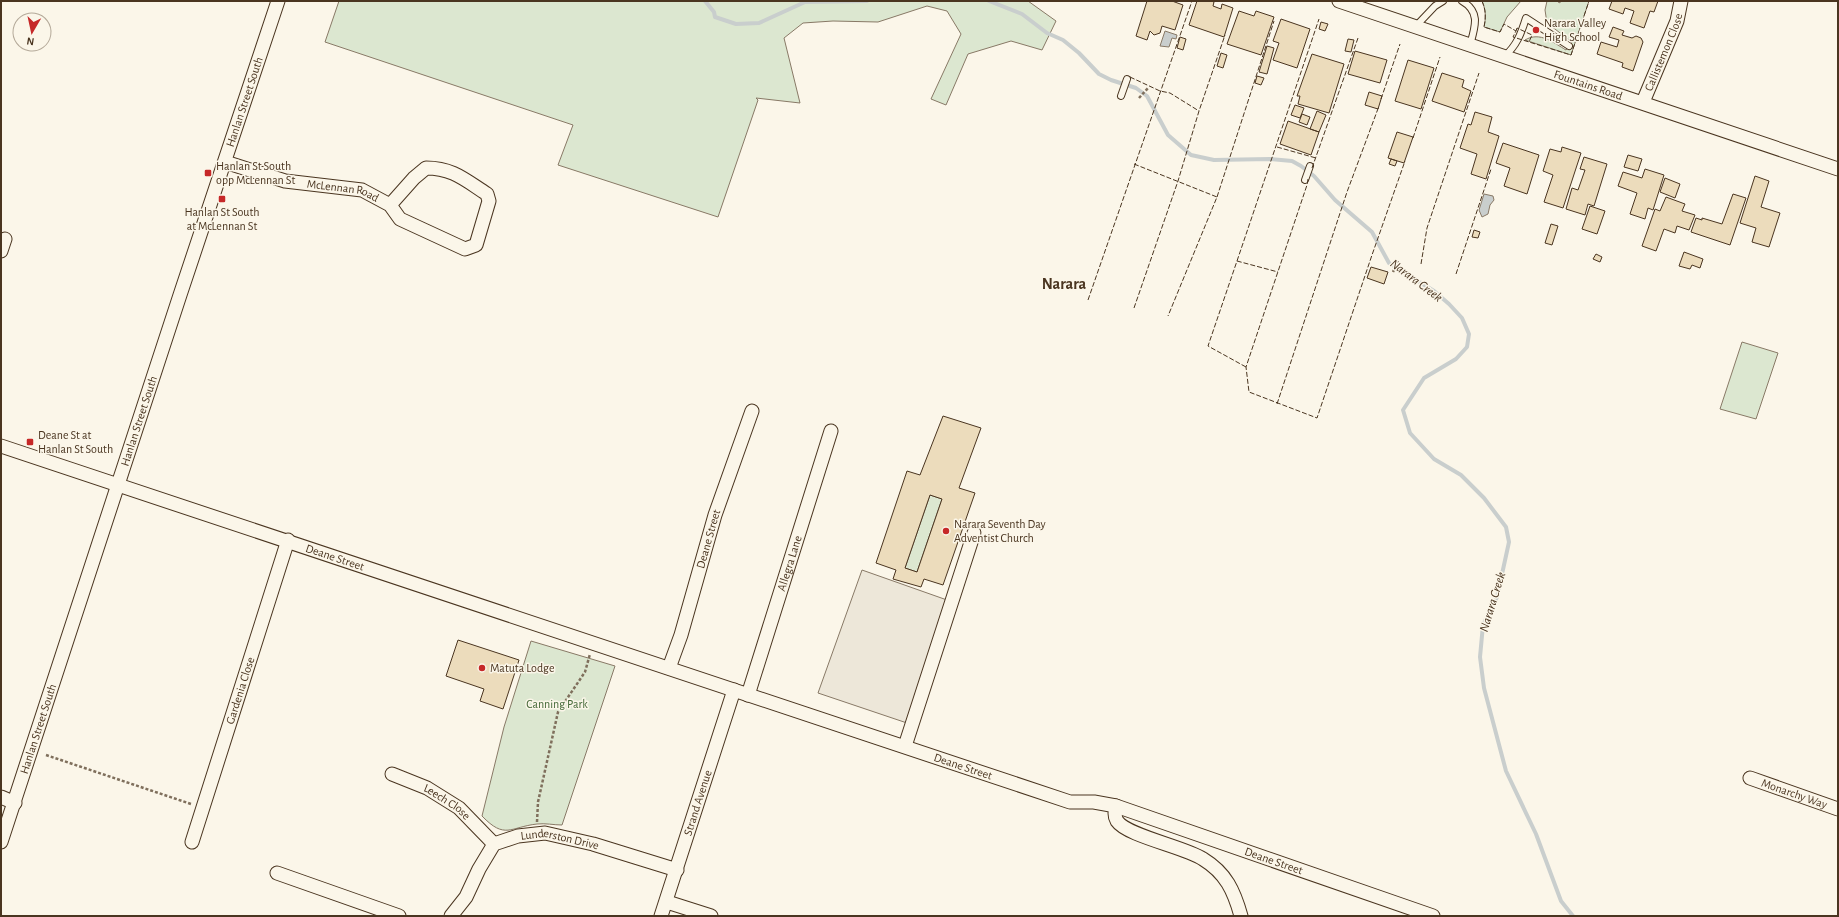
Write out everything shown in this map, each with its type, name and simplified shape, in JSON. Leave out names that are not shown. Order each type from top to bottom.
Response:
[{"type":"street","name":"Hanlan Street South","points":[[1,842],[278,1]]},
{"type":"street","name":"Fountains Road","points":[[1339,1],[1643,102],[1838,169]]},
{"type":"street","name":"Callistemon Close","points":[[1643,102],[1677,21],[1681,1]]},
{"type":"street","name":"McLennan Road","points":[[225,162],[285,181],[362,190],[390,205]]},
{"type":"street","points":[[426,168],[441,168],[454,172],[487,194],[489,201],[476,245],[465,248],[400,219],[390,205],[414,178],[426,168]]},
{"type":"street","name":"Deane Street","points":[[669,668],[681,635],[715,515],[752,411]]},
{"type":"street","name":"Allegra Lane","points":[[748,695],[831,430]]},
{"type":"street","name":"Deane Street","points":[[1,446],[288,540],[1070,802],[1094,802],[1116,806],[1433,916]]},
{"type":"street","points":[[905,746],[974,533]]},
{"type":"street","name":"Gardenia Close","points":[[192,842],[288,540]]},
{"type":"street","name":"Strand Avenue","points":[[661,916],[667,902],[734,690]]},
{"type":"street","name":"Leech Close","points":[[392,774],[427,788],[459,808],[494,844]]},
{"type":"street","name":"Monarchy Way","points":[[1750,778],[1838,809]]},
{"type":"street","points":[[1,797],[15,803]]},
{"type":"street","points":[[1116,806],[1114,813],[1116,820],[1130,830],[1203,858],[1219,871],[1230,884],[1240,916]]},
{"type":"street","name":"Lunderston Drive","points":[[494,844],[518,836],[545,833],[593,844],[677,870]]},
{"type":"street","points":[[451,916],[469,893],[479,869],[494,844]]},
{"type":"street","points":[[278,873],[365,910],[399,916]]},
{"type":"street","points":[[667,902],[711,916]]},
{"type":"lane","points":[[1416,26],[1435,6],[1443,1]]},
{"type":"lane","points":[[1462,1],[1469,5],[1473,11],[1475,19],[1470,45]]},
{"type":"lane","points":[[1504,57],[1514,48],[1520,38],[1526,18],[1569,46]]},
{"type":"lane","points":[[1121,96],[1127,79]]},
{"type":"lane","points":[[1305,180],[1310,166]]},
{"type":"path","points":[[1139,98],[1148,88]]},
{"type":"path","points":[[1393,272],[1398,261]]},
{"type":"path","points":[[536,834],[538,802],[558,712],[585,672],[589,658]]},
{"type":"path","points":[[46,756],[203,808]]},
{"type":"green space","points":[[339,1],[1028,1],[1056,21],[1042,50],[1011,41],[968,54],[946,105],[931,99],[961,34],[947,11],[927,6],[878,22],[833,21],[803,23],[784,38],[800,103],[756,98],[758,100],[718,217],[558,165],[573,125],[325,42]]},
{"type":"green space","points":[[1482,1],[1521,1],[1507,17],[1500,32],[1484,27],[1485,14]]},
{"type":"green space","points":[[1547,1],[1558,1],[1559,3],[1562,1],[1589,1],[1571,55],[1525,40],[1541,37],[1552,41],[1566,50],[1572,42],[1547,23],[1545,10]]},
{"type":"green space","points":[[1742,342],[1778,353],[1756,419],[1720,409]]},
{"type":"green space","points":[[930,495],[942,499],[917,572],[905,568]]},
{"type":"green space","name":"Canning Park","points":[[531,641],[615,666],[562,825],[537,824],[502,830],[496,828],[482,816],[504,727]]},
{"type":"shaded area","points":[[1165,31],[1177,35],[1176,39],[1172,38],[1169,47],[1160,46]]},
{"type":"shaded area","points":[[1484,194],[1493,196],[1494,200],[1490,205],[1488,214],[1482,217],[1479,210]]},
{"type":"shaded area","points":[[862,570],[947,600],[907,723],[818,693]]},
{"type":"building","points":[[1147,1],[1172,1],[1183,5],[1175,30],[1162,26],[1160,33],[1154,35],[1150,31],[1147,40],[1136,36]]},
{"type":"building","points":[[1197,1],[1214,2],[1213,6],[1221,9],[1222,4],[1233,8],[1224,37],[1189,25]]},
{"type":"building","points":[[1612,1],[1658,1],[1654,12],[1650,11],[1644,28],[1630,23],[1634,11],[1625,8],[1623,14],[1609,9]]},
{"type":"building","points":[[1239,11],[1254,16],[1256,11],[1274,17],[1261,55],[1227,44]]},
{"type":"building","points":[[1281,19],[1310,29],[1297,68],[1273,60],[1279,43],[1273,41]]},
{"type":"building","points":[[1321,22],[1328,24],[1325,31],[1319,29]]},
{"type":"building","points":[[1613,27],[1624,31],[1622,35],[1632,38],[1636,36],[1641,38],[1643,42],[1633,71],[1622,67],[1623,63],[1597,54],[1601,42],[1617,47],[1619,40],[1609,37]]},
{"type":"building","points":[[1180,37],[1186,39],[1183,50],[1177,48]]},
{"type":"building","points":[[1348,39],[1354,40],[1351,52],[1345,51]]},
{"type":"building","points":[[1267,46],[1274,48],[1267,74],[1259,72]]},
{"type":"building","points":[[1355,51],[1387,60],[1380,83],[1348,74]]},
{"type":"building","points":[[1221,53],[1227,55],[1223,68],[1217,66]]},
{"type":"building","points":[[1312,54],[1344,64],[1329,113],[1298,104],[1300,96],[1297,96]]},
{"type":"building","points":[[1408,60],[1434,68],[1421,109],[1395,101]]},
{"type":"building","points":[[1442,73],[1464,80],[1462,87],[1471,91],[1464,112],[1432,101]]},
{"type":"building","points":[[1257,76],[1264,78],[1261,85],[1255,83]]},
{"type":"building","points":[[1369,92],[1382,96],[1378,109],[1365,105]]},
{"type":"building","points":[[1295,105],[1304,108],[1300,118],[1291,115]]},
{"type":"building","points":[[1317,111],[1326,115],[1319,132],[1310,129]]},
{"type":"building","points":[[1475,112],[1492,117],[1488,132],[1499,136],[1486,179],[1471,174],[1477,154],[1460,148],[1468,124],[1471,125]]},
{"type":"building","points":[[1302,114],[1310,117],[1307,125],[1299,122]]},
{"type":"building","points":[[1288,121],[1319,132],[1311,155],[1280,144]]},
{"type":"building","points":[[1397,132],[1413,137],[1404,163],[1388,158]]},
{"type":"building","points":[[1503,143],[1539,155],[1527,194],[1504,186],[1510,168],[1496,163]]},
{"type":"building","points":[[1562,147],[1581,153],[1563,208],[1544,202],[1553,175],[1543,171],[1550,149],[1561,152]]},
{"type":"building","points":[[1628,155],[1642,159],[1638,171],[1624,167]]},
{"type":"building","points":[[1584,157],[1607,164],[1594,206],[1588,204],[1585,215],[1566,209],[1572,188],[1578,190],[1585,170],[1580,169]]},
{"type":"building","points":[[1391,159],[1397,161],[1395,166],[1389,164]]},
{"type":"building","points":[[1645,169],[1664,175],[1653,210],[1648,208],[1645,219],[1630,214],[1637,193],[1618,186],[1623,172],[1642,178]]},
{"type":"building","points":[[1755,176],[1769,181],[1761,207],[1780,213],[1769,247],[1752,242],[1756,228],[1740,223]]},
{"type":"building","points":[[1665,178],[1680,184],[1675,198],[1660,192]]},
{"type":"building","points":[[1733,194],[1746,198],[1730,245],[1691,232],[1696,218],[1702,220],[1702,218],[1722,224]]},
{"type":"building","points":[[1666,197],[1685,204],[1682,211],[1695,215],[1689,230],[1677,226],[1675,233],[1664,229],[1656,251],[1642,246],[1655,209],[1660,211]]},
{"type":"building","points":[[1590,206],[1605,211],[1597,234],[1582,229]]},
{"type":"building","points":[[1551,224],[1558,226],[1552,245],[1545,243]]},
{"type":"building","points":[[1474,230],[1480,232],[1478,238],[1472,237]]},
{"type":"building","points":[[1684,252],[1703,259],[1700,268],[1692,265],[1690,269],[1679,266]]},
{"type":"building","points":[[1596,254],[1602,257],[1600,262],[1593,259]]},
{"type":"building","points":[[1371,267],[1388,272],[1384,284],[1367,278]]},
{"type":"building","name":"Narara Seventh Day Adventist Church","points":[[943,416],[981,428],[959,488],[975,493],[943,585],[924,579],[921,587],[893,579],[896,570],[876,563],[907,471],[920,475]],"holes":[[[930,495],[942,499],[917,572],[905,568]]]},
{"type":"building","name":"Matuta Lodge","points":[[458,640],[519,660],[503,709],[480,701],[484,689],[446,676]]},
{"type":"waterway","name":"Narara Creek","points":[[705,1],[714,12],[715,17],[736,24],[759,23],[805,2],[867,1]]},
{"type":"waterway","name":"Narara Creek","points":[[989,1],[1022,14],[1047,33],[1063,40],[1079,53],[1099,74],[1111,80],[1136,88],[1147,96],[1168,135],[1191,155],[1214,160],[1270,159],[1292,161],[1301,166],[1314,176],[1335,200],[1372,232],[1389,263],[1434,291],[1462,318],[1469,334],[1467,347],[1456,359],[1424,378],[1403,410],[1410,433],[1434,459],[1461,475],[1484,498],[1506,527],[1509,542],[1497,597],[1483,625],[1480,657],[1484,688],[1506,771],[1536,834],[1561,901],[1573,916]]},
{"type":"fence","points":[[1088,300],[1192,1]]},
{"type":"fence","points":[[1482,1],[1485,14],[1484,27],[1500,32],[1504,24],[1516,31],[1513,37],[1571,55],[1589,1]]},
{"type":"fence","points":[[1237,261],[1319,19]]},
{"type":"fence","points":[[1217,197],[1274,21]]},
{"type":"fence","points":[[1516,31],[1517,28],[1532,35],[1529,42]]},
{"type":"fence","points":[[1134,308],[1178,181],[1199,111],[1225,35]]},
{"type":"fence","points":[[1312,168],[1358,38]]},
{"type":"fence","points":[[1381,99],[1400,44]]},
{"type":"fence","points":[[1413,138],[1440,57]]},
{"type":"fence","points":[[1421,264],[1427,228],[1479,73]]},
{"type":"fence","points":[[1130,77],[1160,91],[1170,93],[1199,111]]},
{"type":"fence","points":[[1277,404],[1347,192],[1379,106]]},
{"type":"fence","points":[[1277,147],[1316,158]]},
{"type":"fence","points":[[1308,179],[1246,367],[1249,392],[1317,418],[1405,161]]},
{"type":"fence","points":[[1134,164],[1217,197],[1168,316]]},
{"type":"fence","points":[[1456,274],[1491,169]]},
{"type":"fence","points":[[1246,367],[1208,346],[1237,261],[1278,272]]},
{"type":"place","name":"Narara Valley High School","points":[[1536,30]]},
{"type":"place","name":"Hanlan St South opp McLennan St","points":[[208,173]]},
{"type":"place","name":"Hanlan St South at McLennan St","points":[[222,199]]},
{"type":"place","name":"Deane St at Hanlan St South","points":[[30,442]]},
{"type":"place","name":"Narara Seventh Day Adventist Church","points":[[946,531]]},
{"type":"place","name":"Matuta Lodge","points":[[482,668]]},
{"type":"district","name":"Narara","points":[[1064,284]]}]
